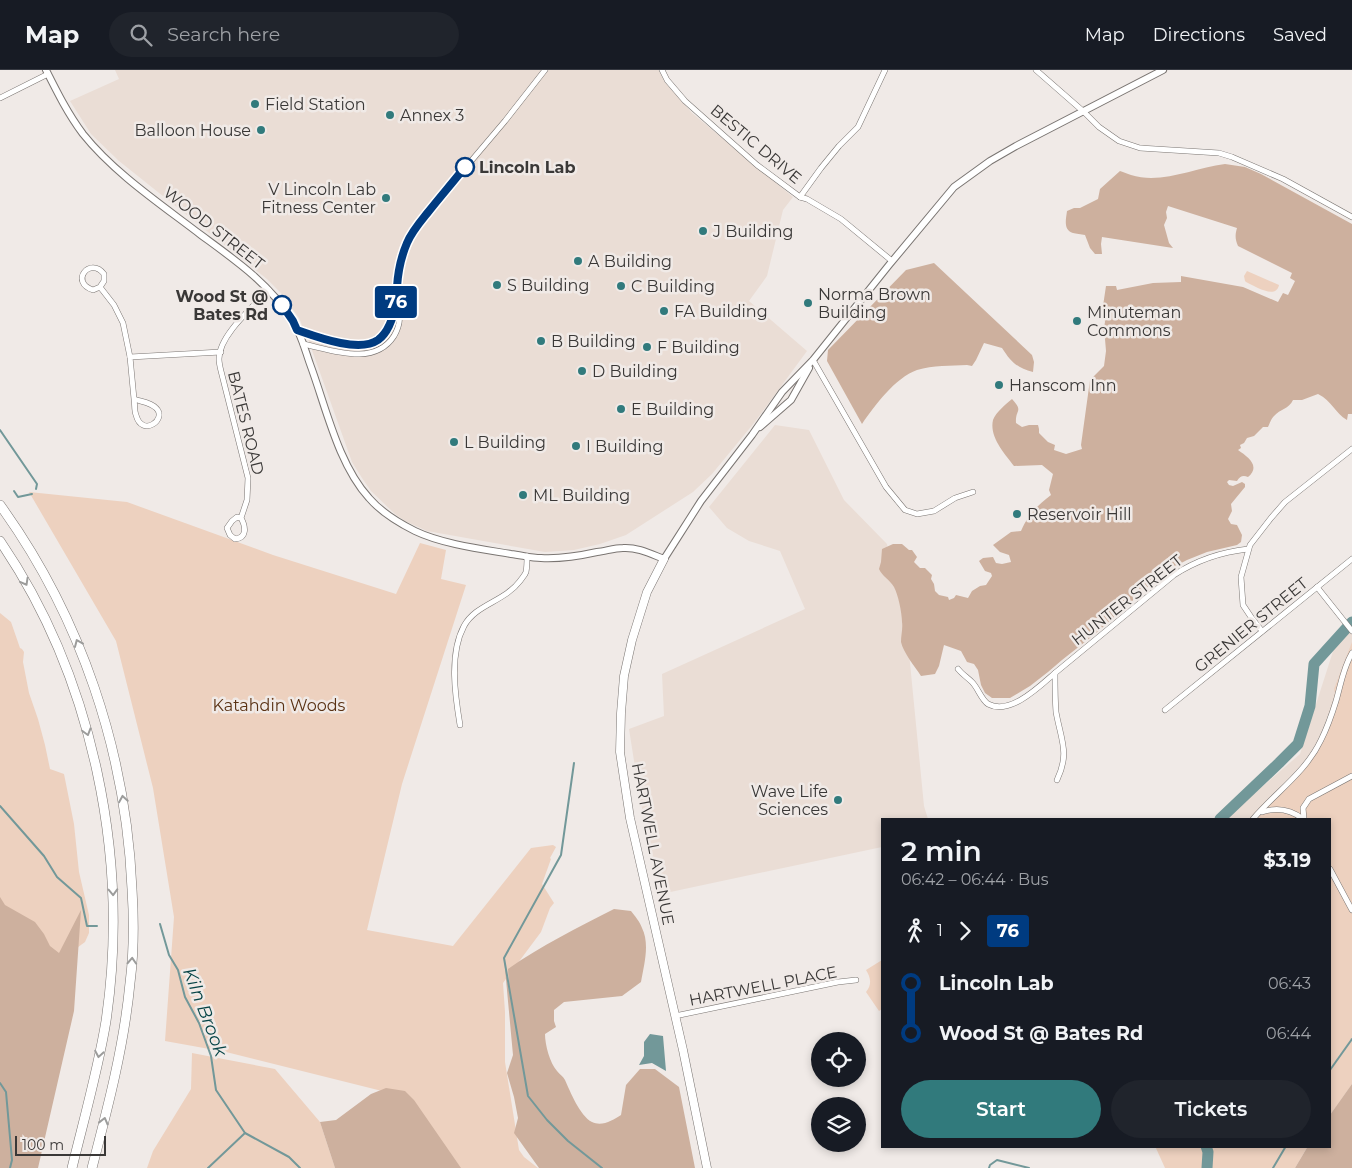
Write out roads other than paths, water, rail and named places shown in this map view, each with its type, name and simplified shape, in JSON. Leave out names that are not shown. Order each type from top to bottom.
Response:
[{"type":"highway","points":[[0,505],[50,585],[82,654],[110,739],[122,791],[128,829],[133,920],[131,982],[116,1072],[92,1168]]},
{"type":"highway","points":[[0,540],[43,615],[68,675],[87,729],[100,784],[109,846],[112,878],[113,942],[106,1020],[98,1064],[72,1168]]},
{"type":"main road","name":"HARTWELL AVENUE","points":[[664,559],[647,592],[632,640],[624,676],[620,713],[620,752],[630,818],[707,1168]]},
{"type":"street","points":[[297,330],[320,338],[357,345],[368,344],[378,340],[386,332],[396,302],[401,258],[408,240],[417,225],[545,70]]},
{"type":"street","name":"BESTIC DRIVE","points":[[662,70],[685,101],[757,164],[800,197],[807,199],[841,219],[892,261]]},
{"type":"street","points":[[800,197],[839,146],[858,127],[885,70]]},
{"type":"street","points":[[1036,70],[1099,127],[1119,141],[1140,148],[1219,153],[1232,156],[1283,179],[1352,217]]},
{"type":"street","points":[[973,492],[955,498],[934,511],[917,514],[905,510],[886,487],[813,360],[939,204],[960,183],[990,161],[1016,146],[1163,70]]},
{"type":"street","points":[[0,98],[47,72]]},
{"type":"street","name":"WOOD STREET","points":[[47,72],[69,114],[101,153],[134,183],[241,264],[270,290],[293,321],[340,449],[359,485],[370,500],[395,519],[414,530],[430,537],[472,547],[541,558],[583,555],[624,548],[639,550],[664,559]]},
{"type":"street","points":[[90,268],[100,269],[104,274],[104,281],[100,287],[93,290],[83,284],[82,275],[86,270],[90,268]]},
{"type":"street","points":[[100,287],[114,305],[123,323],[130,357],[135,413],[140,424],[151,426],[158,419],[158,409],[146,402],[134,399]]},
{"type":"street","name":"BATES ROAD","points":[[241,518],[247,500],[248,478],[219,358],[226,338],[270,290]]},
{"type":"street","points":[[303,344],[348,354],[363,355],[375,351],[384,346],[393,337],[398,328],[400,318],[396,302]]},
{"type":"street","points":[[130,357],[220,352]]},
{"type":"street","name":"HARTWELL AVENUE","points":[[664,559],[701,501],[752,435],[782,392],[813,360]]},
{"type":"street","name":"HARTWELL AVENUE","points":[[752,435],[791,400],[813,360]]},
{"type":"street","points":[[1262,631],[1243,605],[1241,577],[1248,549],[1285,502],[1352,449]]},
{"type":"street","name":"HUNTER STREET","points":[[958,669],[973,683],[988,704],[1000,707],[1017,702],[1037,689],[1174,575],[1189,565],[1230,551],[1248,549]]},
{"type":"street","points":[[460,725],[454,670],[458,643],[464,626],[473,614],[502,598],[515,588],[526,574],[527,556]]},
{"type":"street","name":"GRENIER STREET","points":[[1165,710],[1352,559]]},
{"type":"street","points":[[1317,587],[1352,631]]},
{"type":"street","points":[[1254,818],[1294,778],[1316,752],[1327,727],[1340,683],[1352,654]]},
{"type":"street","points":[[1055,673],[1056,712],[1064,744],[1062,769],[1057,780]]},
{"type":"street","points":[[1303,818],[1303,808],[1308,799],[1352,776]]},
{"type":"street","points":[[1259,812],[1283,809],[1289,810],[1301,818]]},
{"type":"street","points":[[1331,870],[1352,910]]},
{"type":"street","name":"HARTWELL PLACE","points":[[675,1016],[856,980]]},
{"type":"water","points":[[650,1034],[663,1036],[666,1071],[652,1063],[639,1065],[644,1056],[644,1042]]},
{"type":"waterway","points":[[0,430],[37,484],[36,489]]},
{"type":"waterway","points":[[14,491],[18,497],[32,494]]},
{"type":"waterway","points":[[1221,818],[1298,744],[1310,706],[1314,664],[1352,622]]},
{"type":"waterway","points":[[574,763],[561,855],[504,958],[528,1096],[547,1120],[568,1141],[602,1168]]},
{"type":"waterway","name":"Kiln Brook","points":[[0,806],[44,856],[57,877],[81,898],[87,926],[97,926]]},
{"type":"waterway","name":"Kiln Brook","points":[[160,924],[169,955],[178,970],[185,997],[199,1023],[211,1056],[216,1090],[245,1133]]},
{"type":"waterway","points":[[1331,1069],[1352,1039]]},
{"type":"waterway","name":"Kiln Brook","points":[[0,1083],[6,1092],[12,1160],[10,1168]]},
{"type":"waterway","name":"Kiln Brook","points":[[208,1168],[245,1133],[289,1157],[300,1168]]},
{"type":"waterway","points":[[1207,1148],[1207,1168]]},
{"type":"waterway","points":[[1273,1168],[1285,1148]]},
{"type":"waterway","points":[[989,1168],[997,1160],[1029,1168]]},
{"type":"place","name":"Field Station","points":[[255,104]]},
{"type":"place","name":"Annex 3","points":[[390,115]]},
{"type":"place","name":"Balloon House","points":[[261,130]]},
{"type":"place","name":"Lincoln Lab","points":[[465,167]]},
{"type":"place","name":"V Lincoln Lab Fitness Center","points":[[386,198]]},
{"type":"place","name":"J Building","points":[[703,231]]},
{"type":"place","name":"A Building","points":[[578,261]]},
{"type":"place","name":"S Building","points":[[497,285]]},
{"type":"place","name":"C Building","points":[[621,286]]},
{"type":"place","name":"Norma Brown Building","points":[[808,303]]},
{"type":"place","name":"Wood St @ Bates Rd","points":[[282,305]]},
{"type":"place","name":"FA Building","points":[[664,311]]},
{"type":"place","name":"Minuteman Commons","points":[[1077,321]]},
{"type":"place","name":"B Building","points":[[541,341]]},
{"type":"place","name":"F Building","points":[[647,347]]},
{"type":"place","name":"D Building","points":[[582,371]]},
{"type":"place","name":"Hanscom Inn","points":[[999,385]]},
{"type":"place","name":"E Building","points":[[621,409]]},
{"type":"place","name":"L Building","points":[[454,442]]},
{"type":"place","name":"I Building","points":[[576,446]]},
{"type":"place","name":"ML Building","points":[[523,495]]},
{"type":"place","name":"Reservoir Hill","points":[[1017,514]]},
{"type":"place","name":"Wave Life Sciences","points":[[838,800]]},
{"type":"park label","name":"Katahdin Woods","points":[[279,705]]}]
